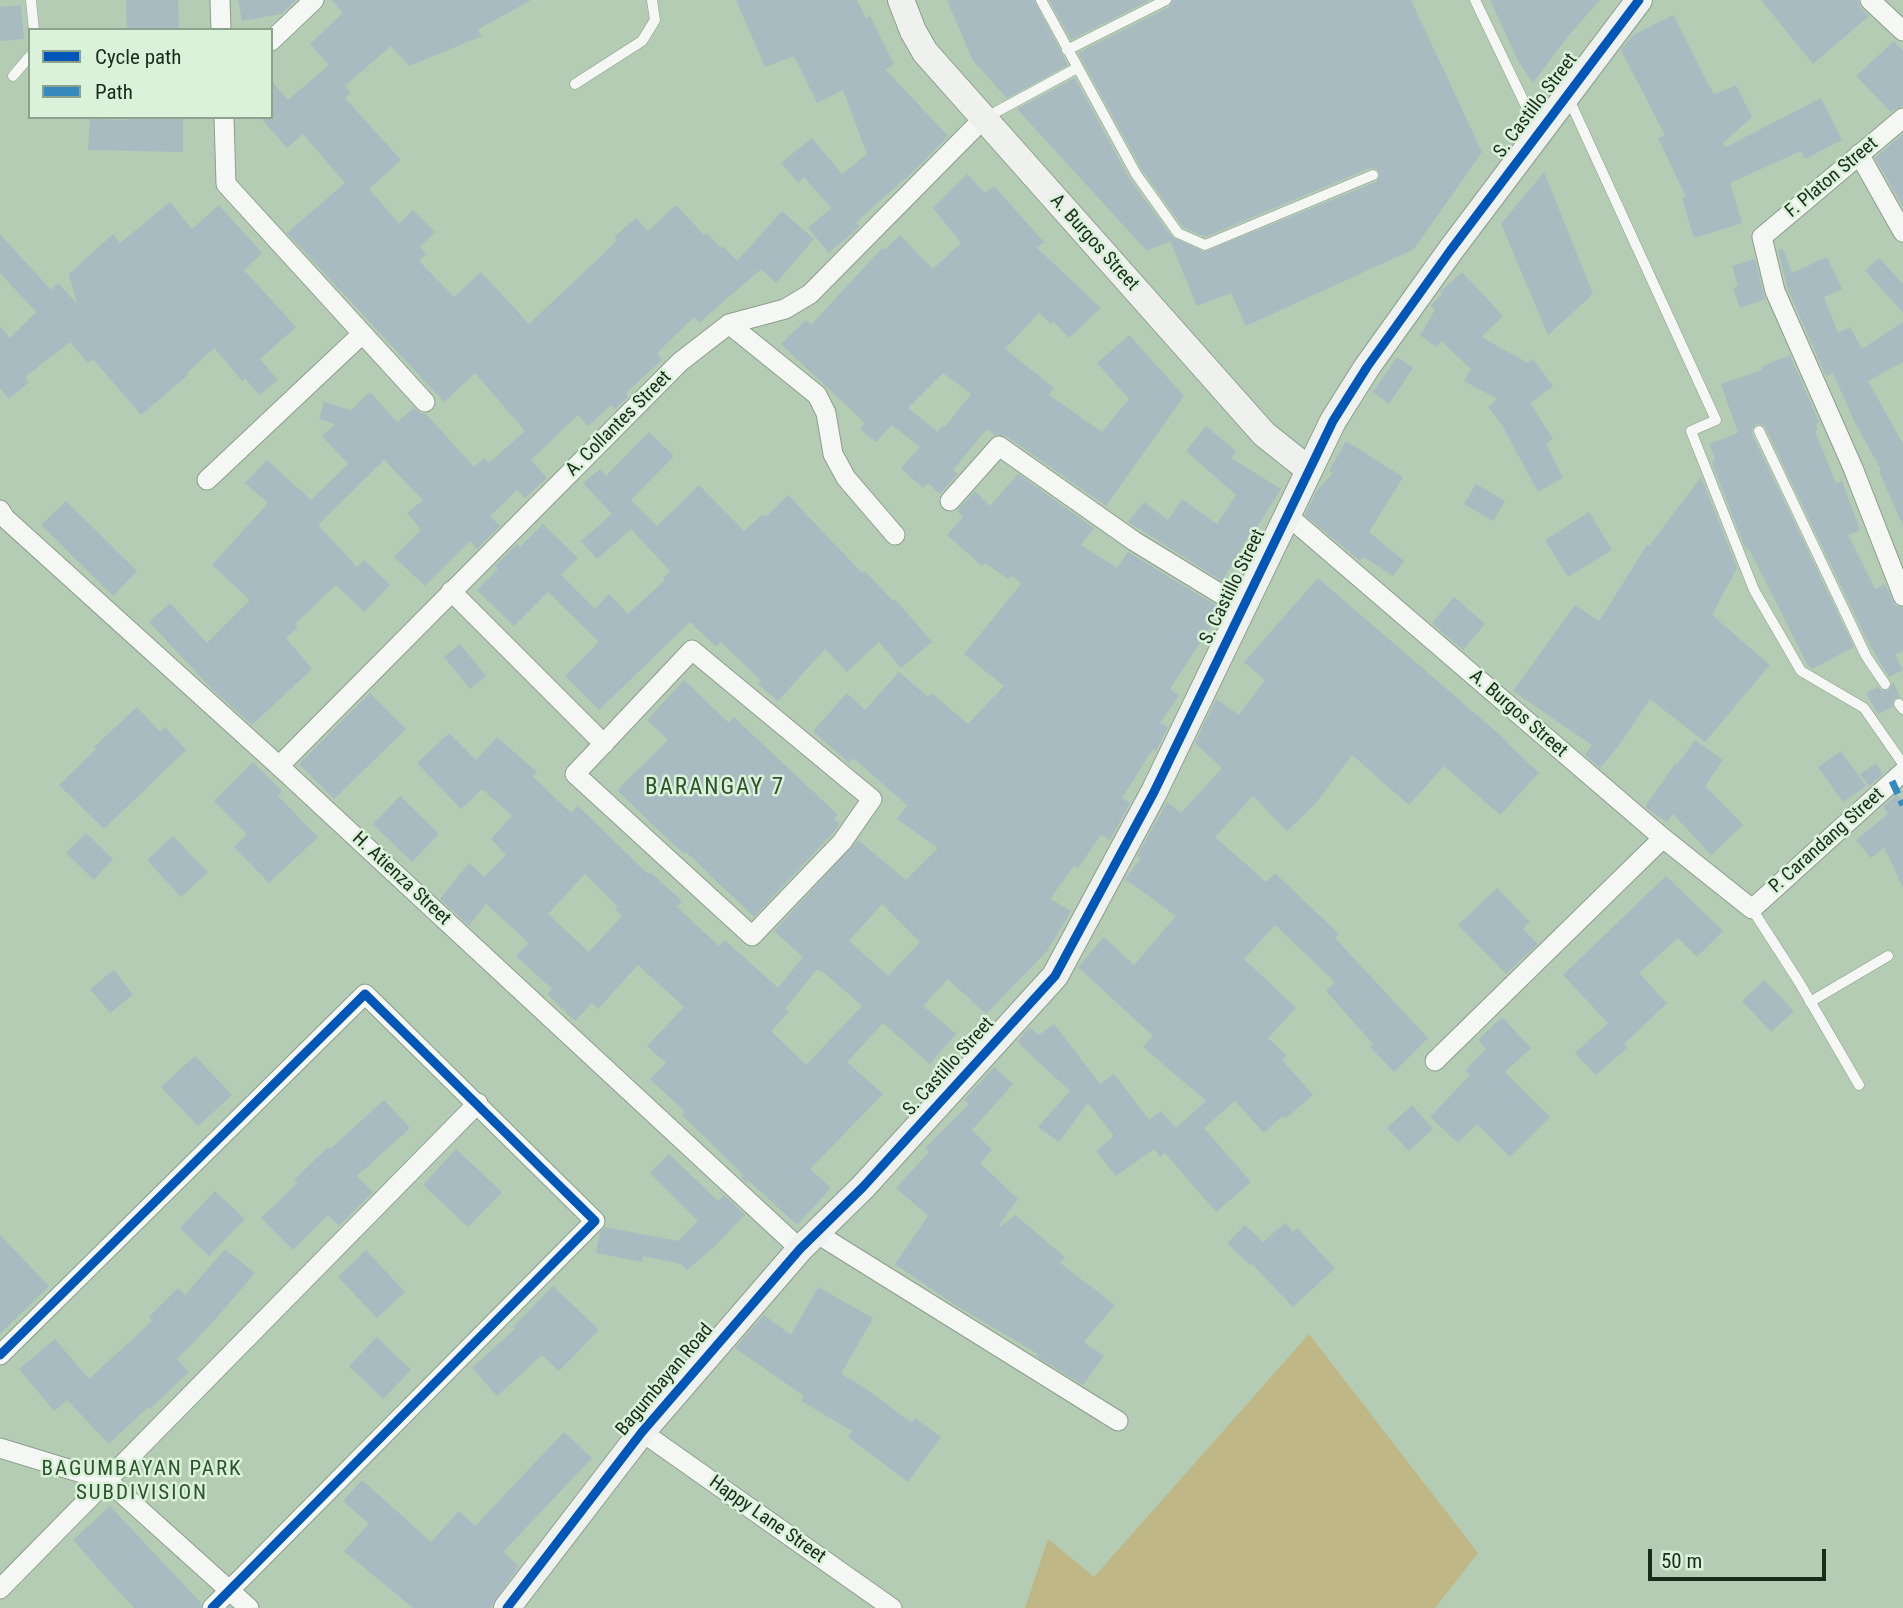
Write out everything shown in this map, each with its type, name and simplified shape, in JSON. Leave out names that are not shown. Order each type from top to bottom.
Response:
[{"type":"street","points":[[220,0],[221,28]]},
{"type":"street","points":[[273,39],[314,0]]},
{"type":"street","name":"A. Burgos Street","points":[[901,0],[925,52],[983,119],[1264,434],[1308,470]]},
{"type":"street","name":"S. Castillo Street","points":[[863,1186],[1055,976],[1154,792],[1333,421],[1367,367],[1538,131],[1639,0]]},
{"type":"street","points":[[1870,0],[1903,31]]},
{"type":"street","name":"F. Platon Street","points":[[1903,118],[1762,237],[1775,291],[1853,468],[1903,596]]},
{"type":"street","points":[[224,119],[226,184],[425,402]]},
{"type":"street","name":"A. Collantes Street","points":[[279,766],[680,362],[729,324],[785,309],[810,293],[983,119]]},
{"type":"street","points":[[1859,154],[1903,232]]},
{"type":"street","points":[[729,324],[817,395],[827,413],[833,454],[846,478],[895,535]]},
{"type":"street","points":[[207,480],[362,334]]},
{"type":"street","points":[[950,501],[999,446],[1134,541],[1242,607]]},
{"type":"street","name":"H. Atienza Street","points":[[0,510],[5,518],[279,766],[808,1241],[1118,1421]]},
{"type":"street","name":"A. Burgos Street","points":[[1287,515],[1663,838],[1752,909]]},
{"type":"street","points":[[451,591],[604,744]]},
{"type":"street","points":[[692,650],[872,799],[842,842],[752,936],[575,774],[604,744],[692,650]]},
{"type":"street","name":"P. Carandang Street","points":[[1752,909],[1903,772]]},
{"type":"street","points":[[1435,1061],[1663,838]]},
{"type":"street","points":[[0,1355],[365,993],[595,1221],[212,1608]]},
{"type":"street","points":[[0,1589],[478,1103]]},
{"type":"street","name":"Bagumbayan Road","points":[[507,1608],[642,1432],[808,1241],[863,1186]]},
{"type":"street","name":"Happy Lane Street","points":[[642,1432],[892,1608]]},
{"type":"street","points":[[0,1448],[108,1481],[248,1608]]},
{"type":"lane","points":[[30,0],[34,28]]},
{"type":"lane","points":[[575,84],[642,41],[656,20],[652,0]]},
{"type":"lane","points":[[1041,0],[1136,174],[1178,233],[1205,245],[1373,175]]},
{"type":"lane","points":[[1068,50],[1166,0]]},
{"type":"lane","points":[[1475,0],[1538,131]]},
{"type":"lane","points":[[13,76],[28,58]]},
{"type":"lane","points":[[983,119],[1077,68]]},
{"type":"lane","points":[[1567,93],[1716,420],[1691,431],[1754,590],[1801,671],[1864,708],[1903,764]]},
{"type":"lane","points":[[1759,431],[1866,656],[1885,684]]},
{"type":"lane","points":[[1752,909],[1799,982],[1859,1085]]},
{"type":"lane","points":[[1810,1002],[1888,956]]},
{"type":"shaded area","points":[[1309,1334],[1478,1553],[1435,1608],[1025,1608],[1048,1539],[1094,1577]]},
{"type":"building","points":[[126,0],[178,0],[179,28],[127,28]]},
{"type":"building","points":[[238,0],[296,0],[281,14],[242,21]]},
{"type":"building","points":[[332,0],[531,0],[477,30],[482,36],[409,66],[391,46],[345,86],[351,93],[345,98],[401,160],[369,189],[399,224],[413,210],[435,232],[420,247],[426,254],[419,261],[454,297],[481,272],[529,324],[617,241],[614,237],[636,218],[648,231],[676,205],[704,235],[707,233],[737,261],[782,211],[814,239],[776,283],[761,269],[699,323],[694,317],[657,353],[662,360],[626,393],[628,397],[615,409],[611,405],[588,426],[578,415],[531,460],[547,478],[525,498],[517,490],[490,516],[500,526],[477,549],[470,541],[425,586],[394,557],[421,530],[407,513],[423,500],[384,460],[318,525],[357,567],[364,560],[390,585],[364,612],[336,585],[295,624],[298,627],[286,638],[312,669],[252,725],[211,688],[149,622],[170,603],[207,643],[250,600],[212,565],[268,503],[245,483],[267,460],[311,500],[348,464],[322,436],[335,424],[319,419],[324,402],[351,410],[370,392],[397,422],[414,408],[426,414],[474,467],[484,458],[489,463],[525,431],[475,373],[444,402],[287,233],[345,183],[303,134],[287,148],[262,119],[273,119],[273,82],[288,100],[329,65],[310,44],[343,13]]},
{"type":"building","points":[[736,0],[857,0],[866,18],[870,16],[894,65],[885,69],[948,136],[856,223],[860,226],[829,253],[808,228],[831,208],[804,177],[798,183],[781,163],[812,138],[842,174],[867,154],[843,90],[817,103],[794,56],[765,67]]},
{"type":"building","points":[[947,0],[1034,0],[1068,65],[1007,98],[973,61]]},
{"type":"building","points":[[1049,0],[1150,0],[1071,40]]},
{"type":"building","points":[[1173,0],[1411,0],[1482,152],[1414,249],[1246,326],[1231,293],[1197,306],[1170,241],[1147,251],[1017,109],[1075,78],[1129,178],[1172,237],[1204,252],[1376,182],[1380,175],[1377,169],[1370,168],[1205,237],[1183,227],[1142,170],[1078,53],[1169,7]]},
{"type":"building","points":[[1490,0],[1600,0],[1569,35],[1533,83],[1518,61]]},
{"type":"building","points":[[1761,0],[1858,0],[1869,16],[1813,64]]},
{"type":"building","points":[[21,5],[24,39],[0,41],[0,7]]},
{"type":"building","points":[[1673,15],[1714,95],[1736,85],[1752,117],[1723,143],[1726,147],[1821,98],[1842,140],[1805,159],[1801,151],[1730,183],[1742,223],[1694,238],[1682,198],[1686,197],[1658,138],[1665,135],[1621,50],[1632,36]]},
{"type":"building","points":[[1894,41],[1903,51],[1903,106],[1891,112],[1856,76]]},
{"type":"building","points":[[90,119],[183,119],[183,152],[88,150]]},
{"type":"building","points":[[1903,134],[1903,207],[1875,158]]},
{"type":"building","points":[[1544,172],[1593,294],[1548,335],[1501,224]]},
{"type":"building","points":[[967,174],[985,193],[994,186],[1044,242],[1037,248],[1101,308],[1069,338],[1053,321],[1051,324],[1039,313],[1005,349],[1054,388],[1049,395],[1102,432],[1129,399],[1097,363],[1129,335],[1184,396],[1106,506],[1006,436],[994,435],[987,429],[953,470],[958,474],[940,494],[928,483],[923,488],[901,468],[920,447],[892,425],[876,442],[860,429],[865,423],[781,344],[806,320],[811,325],[882,248],[884,250],[900,235],[933,269],[961,243],[933,208]],"holes":[[[943,373],[971,394],[938,432],[908,408]]]},
{"type":"building","points":[[170,202],[192,229],[219,205],[262,253],[244,270],[296,327],[260,359],[278,380],[259,395],[245,378],[242,381],[214,348],[187,373],[189,374],[141,415],[93,359],[88,363],[70,342],[25,377],[29,382],[9,399],[0,388],[0,326],[10,338],[36,312],[0,273],[0,234],[51,290],[58,283],[77,304],[69,274],[113,234],[120,243]]},
{"type":"building","points":[[1783,249],[1792,273],[1827,257],[1842,289],[1824,297],[1838,333],[1850,327],[1862,349],[1903,322],[1903,362],[1868,381],[1903,444],[1903,526],[1879,471],[1881,470],[1854,421],[1833,373],[1826,376],[1787,287],[1778,250]]},
{"type":"building","points":[[1879,258],[1903,284],[1903,313],[1865,270]]},
{"type":"building","points":[[1755,259],[1765,299],[1740,308],[1733,288],[1738,286],[1732,266]]},
{"type":"building","points":[[1462,272],[1503,316],[1481,337],[1528,363],[1533,359],[1553,386],[1530,403],[1553,439],[1546,444],[1563,478],[1538,492],[1502,425],[1488,407],[1497,399],[1464,381],[1471,369],[1441,341],[1436,347],[1420,335],[1435,310],[1431,305],[1442,294],[1440,292]]},
{"type":"building","points":[[1790,355],[1819,422],[1815,431],[1836,483],[1842,481],[1860,530],[1848,535],[1875,589],[1885,584],[1895,605],[1903,608],[1903,651],[1895,655],[1903,670],[1889,677],[1867,640],[1765,427],[1755,425],[1752,434],[1854,647],[1812,669],[1808,666],[1748,547],[1746,550],[1712,463],[1715,458],[1709,444],[1738,433],[1721,384],[1762,370],[1761,367]]},
{"type":"building","points":[[1397,357],[1413,368],[1389,404],[1373,392]]},
{"type":"building","points":[[1206,426],[1236,451],[1231,458],[1281,489],[1222,581],[1128,522],[1144,502],[1168,520],[1182,499],[1217,524],[1236,495],[1186,451]]},
{"type":"building","points":[[649,432],[674,456],[631,500],[657,526],[699,485],[744,531],[763,514],[766,517],[788,495],[862,573],[865,571],[893,601],[895,599],[932,642],[901,668],[879,642],[847,672],[825,649],[778,701],[758,684],[761,681],[721,642],[716,647],[690,622],[599,710],[565,676],[599,642],[548,592],[514,626],[477,590],[498,569],[495,566],[517,544],[520,547],[543,524],[578,558],[561,575],[595,609],[609,594],[628,614],[665,580],[663,578],[670,571],[631,529],[597,559],[581,541],[612,514],[583,483],[600,469],[606,476]]},
{"type":"building","points":[[1346,441],[1403,477],[1369,532],[1404,561],[1393,576],[1364,557],[1360,561],[1305,515],[1316,492],[1333,473],[1329,471]]},
{"type":"building","points":[[1018,474],[1094,528],[1081,545],[1117,568],[1128,552],[1222,609],[1170,689],[1179,696],[1160,723],[1168,727],[1156,751],[1153,749],[1122,798],[1130,803],[1110,840],[1101,835],[1078,868],[1074,866],[1050,899],[1071,911],[1048,950],[986,1014],[948,979],[923,1006],[956,1034],[930,1064],[883,1023],[847,1062],[883,1094],[810,1169],[831,1188],[797,1225],[748,1180],[748,1184],[741,1177],[743,1175],[682,1115],[685,1112],[650,1079],[666,1063],[647,1046],[684,1007],[638,965],[598,1009],[592,1003],[575,1021],[547,994],[552,989],[516,956],[529,943],[486,904],[469,926],[440,899],[469,863],[484,877],[506,855],[491,839],[512,816],[482,789],[461,809],[417,763],[449,733],[476,760],[497,737],[537,772],[533,777],[571,813],[578,806],[648,874],[650,872],[682,901],[677,907],[719,946],[725,940],[778,988],[803,957],[774,931],[858,840],[906,880],[938,848],[897,819],[907,805],[853,758],[849,763],[813,731],[847,693],[865,710],[899,672],[928,697],[931,693],[968,724],[1004,686],[964,654],[1021,584],[1012,576],[1008,579],[985,563],[982,566],[947,535],[963,517],[957,511],[975,491],[990,506]],"holes":[[[585,874],[618,907],[615,910],[622,916],[589,952],[548,914]],[[882,904],[920,942],[888,976],[849,941]],[[817,969],[862,1006],[806,1065],[771,1031],[789,1012],[785,1009]]]},
{"type":"building","points":[[1701,477],[1737,568],[1712,615],[1770,665],[1705,742],[1650,699],[1620,744],[1600,768],[1585,755],[1592,745],[1513,691],[1575,605],[1599,621],[1647,545],[1649,546]]},
{"type":"building","points":[[1476,484],[1505,501],[1493,521],[1464,504]]},
{"type":"building","points":[[66,501],[137,571],[113,596],[41,525]]},
{"type":"building","points":[[1589,512],[1612,550],[1568,577],[1545,540],[1558,532],[1561,534],[1559,531]]},
{"type":"building","points":[[1318,578],[1508,742],[1539,773],[1500,815],[1444,766],[1409,805],[1352,755],[1316,803],[1287,831],[1253,796],[1215,837],[1266,882],[1275,873],[1339,934],[1335,938],[1428,1038],[1394,1072],[1370,1047],[1373,1044],[1326,991],[1335,982],[1275,925],[1244,959],[1296,1008],[1268,1038],[1287,1056],[1282,1060],[1313,1095],[1285,1119],[1282,1116],[1264,1133],[1235,1101],[1204,1128],[1251,1182],[1216,1212],[1165,1153],[1160,1157],[1154,1149],[1116,1176],[1096,1151],[1114,1136],[1088,1103],[1059,1142],[1038,1127],[1070,1091],[1017,1042],[1030,1027],[1039,1035],[1054,1024],[1100,1084],[1114,1074],[1149,1120],[1161,1111],[1176,1128],[1206,1101],[1143,1047],[1153,1036],[1078,967],[1104,937],[1134,965],[1176,916],[1125,879],[1141,858],[1137,856],[1167,802],[1181,813],[1222,768],[1195,743],[1216,699],[1239,715],[1265,680],[1244,662]]},
{"type":"building","points":[[1454,597],[1485,624],[1463,650],[1432,623]]},
{"type":"building","points":[[460,644],[486,676],[470,689],[444,657]]},
{"type":"building","points":[[684,680],[729,723],[734,717],[838,815],[834,819],[840,824],[832,834],[754,917],[617,790],[668,740],[647,720]]},
{"type":"building","points":[[1893,681],[1900,697],[1894,699],[1892,707],[1878,714],[1866,693],[1878,687],[1882,691],[1889,690]]},
{"type":"building","points":[[370,693],[406,729],[334,799],[299,764]]},
{"type":"building","points":[[137,707],[160,732],[165,727],[186,750],[104,829],[59,785],[96,749],[94,747]]},
{"type":"building","points":[[1695,740],[1723,760],[1705,786],[1743,825],[1711,855],[1673,814],[1667,822],[1645,807]]},
{"type":"building","points":[[1841,751],[1866,786],[1843,802],[1818,767]]},
{"type":"building","points":[[253,762],[282,791],[278,796],[318,837],[269,883],[234,847],[247,834],[214,801]]},
{"type":"building","points":[[1876,763],[1883,774],[1869,786],[1860,774]]},
{"type":"building","points":[[1897,794],[1903,801],[1903,888],[1884,847],[1871,858],[1856,840],[1888,814],[1883,807]]},
{"type":"building","points":[[400,796],[439,834],[412,862],[373,824]]},
{"type":"building","points":[[86,833],[113,859],[94,880],[66,853]]},
{"type":"building","points":[[173,836],[208,872],[181,897],[147,860]]},
{"type":"building","points":[[1666,876],[1723,931],[1697,957],[1678,938],[1639,973],[1667,1003],[1624,1044],[1627,1048],[1596,1075],[1575,1053],[1608,1023],[1563,975]]},
{"type":"building","points":[[1497,888],[1530,922],[1523,929],[1538,944],[1506,974],[1458,925]]},
{"type":"building","points":[[114,970],[133,995],[110,1013],[90,989]]},
{"type":"building","points":[[1764,980],[1794,1011],[1771,1032],[1742,1001]]},
{"type":"building","points":[[1502,1017],[1531,1048],[1505,1072],[1550,1117],[1510,1157],[1477,1124],[1458,1143],[1430,1117],[1470,1075],[1465,1070],[1486,1049],[1478,1040]]},
{"type":"building","points":[[195,1056],[232,1095],[198,1126],[161,1087]]},
{"type":"building","points":[[994,1067],[1013,1084],[972,1130],[992,1150],[980,1163],[1018,1199],[1000,1227],[1015,1215],[1065,1257],[1060,1263],[1115,1305],[1084,1342],[1104,1356],[1083,1385],[895,1264],[928,1216],[896,1188],[929,1152],[925,1148],[969,1104],[964,1100]]},
{"type":"building","points":[[384,1100],[410,1128],[357,1176],[373,1192],[339,1226],[328,1215],[293,1250],[261,1218],[297,1183],[294,1180],[328,1147],[330,1149]]},
{"type":"building","points":[[1412,1105],[1433,1129],[1409,1151],[1387,1128]]},
{"type":"building","points":[[456,1149],[502,1192],[468,1227],[423,1185]]},
{"type":"building","points":[[669,1154],[718,1201],[724,1195],[745,1215],[687,1270],[681,1264],[643,1256],[642,1262],[596,1253],[600,1233],[605,1227],[678,1241],[698,1221],[650,1173]]},
{"type":"building","points":[[215,1191],[245,1219],[209,1256],[180,1228]]},
{"type":"building","points":[[1285,1223],[1293,1232],[1297,1228],[1335,1268],[1293,1307],[1252,1264],[1227,1243],[1245,1225],[1263,1242]]},
{"type":"building","points":[[0,1235],[49,1286],[0,1334]]},
{"type":"building","points":[[225,1249],[255,1273],[177,1359],[189,1372],[109,1444],[67,1400],[54,1411],[19,1369],[55,1339],[89,1379],[152,1321],[149,1317],[178,1288],[185,1295]]},
{"type":"building","points":[[366,1250],[405,1292],[377,1318],[338,1277]]},
{"type":"building","points":[[553,1286],[599,1330],[559,1371],[542,1355],[497,1396],[472,1368],[515,1329],[513,1327]]},
{"type":"building","points":[[818,1287],[873,1318],[841,1374],[868,1390],[911,1423],[915,1418],[941,1437],[908,1482],[848,1437],[852,1431],[801,1401],[804,1396],[735,1348],[764,1315],[791,1335]]},
{"type":"building","points":[[377,1337],[411,1370],[383,1399],[349,1366]]},
{"type":"building","points":[[564,1432],[592,1458],[503,1552],[519,1566],[490,1608],[413,1608],[344,1551],[369,1524],[343,1501],[362,1480],[431,1542],[459,1511],[475,1526]]},
{"type":"building","points":[[110,1506],[201,1603],[200,1608],[134,1608],[73,1540]]},
{"type":"marked path","points":[[1892,781],[1903,805]]},
{"type":"cycle path","points":[[507,1608],[642,1432],[800,1249],[863,1187],[1055,976],[1154,792],[1333,421],[1367,367],[1450,251],[1639,0]]},
{"type":"cycle path","points":[[0,1355],[365,994],[595,1221],[212,1608]]},
{"type":"district","name":"BARANGAY 7","points":[[715,788]]},
{"type":"district","name":"BAGUMBAYAN PARK SUBDIVISION","points":[[142,1482]]}]
